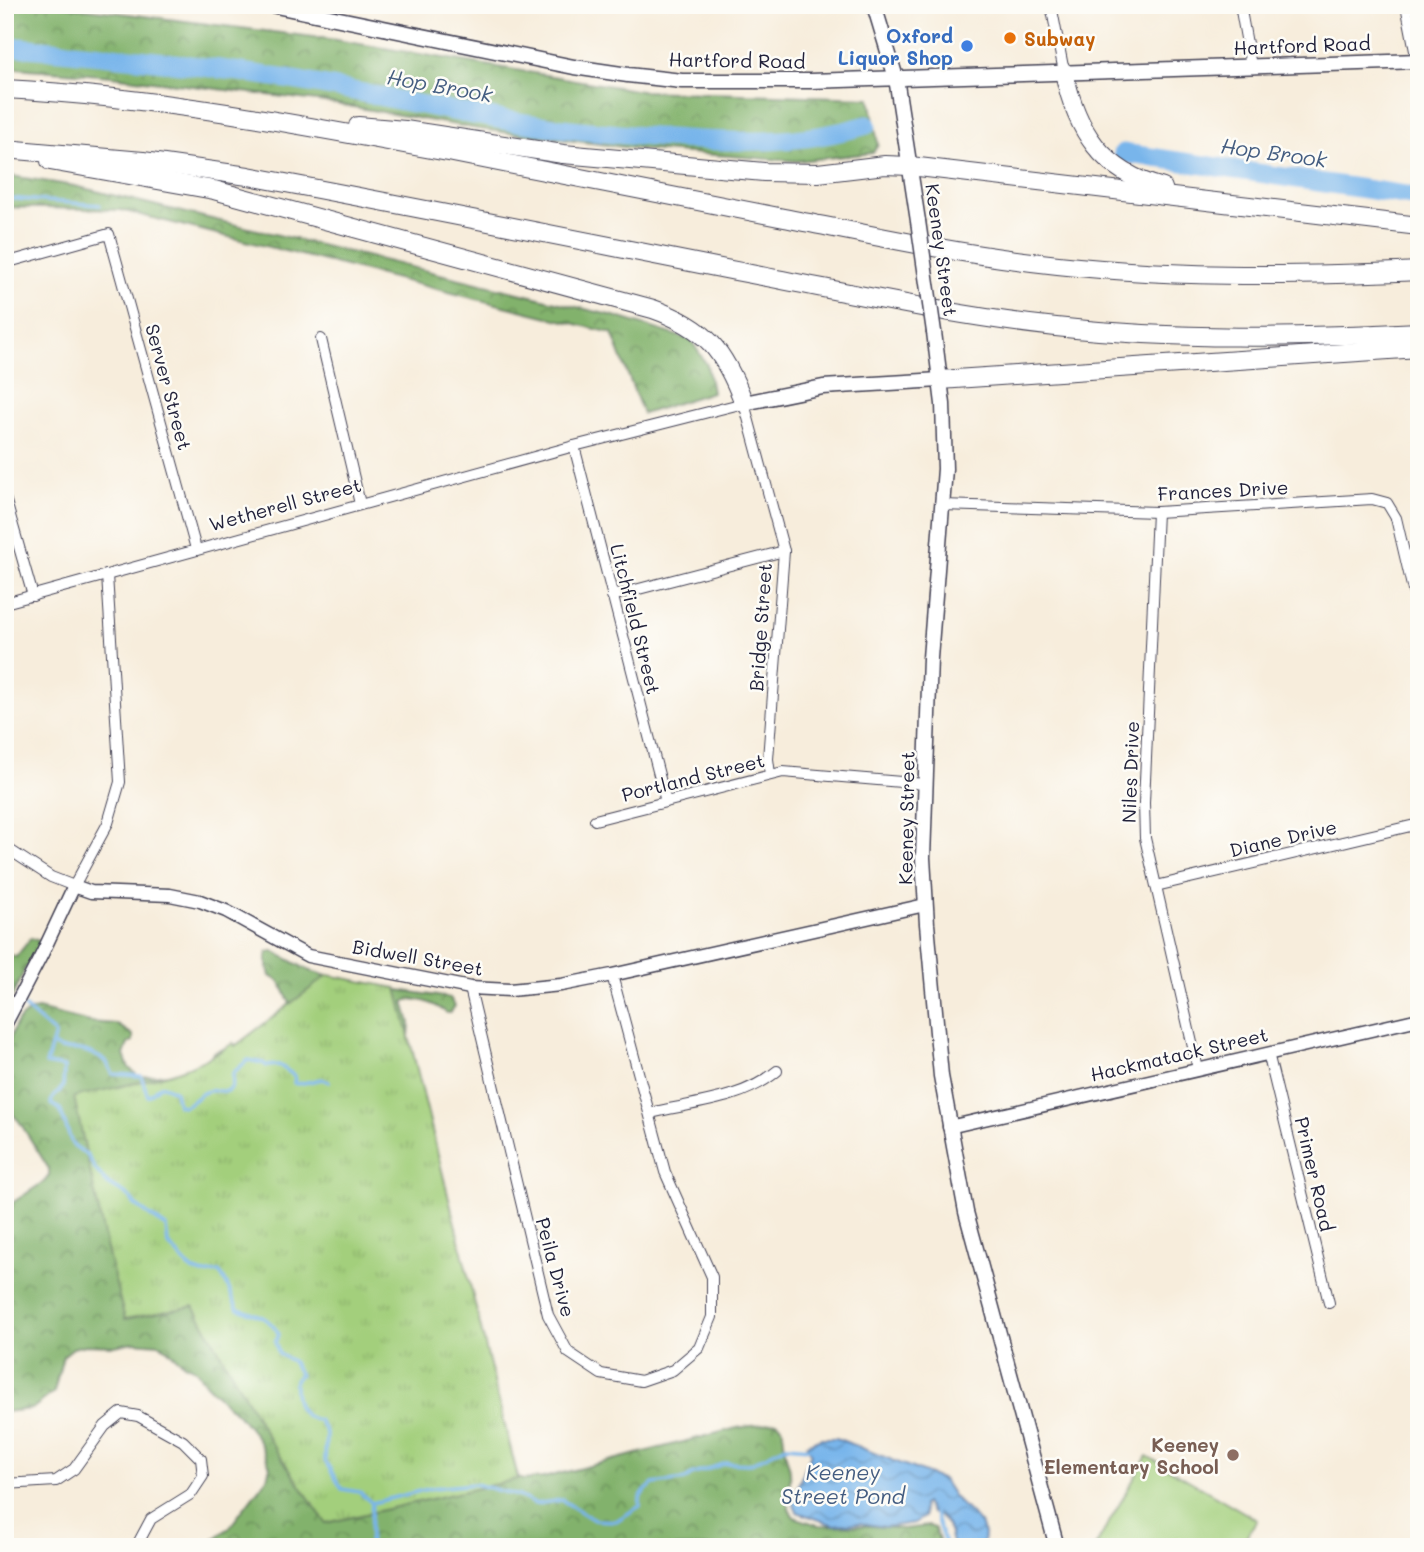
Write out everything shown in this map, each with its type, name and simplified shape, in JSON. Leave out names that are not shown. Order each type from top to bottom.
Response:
[{"type":"highway","points":[[1063,72],[1081,126],[1094,145],[1117,167],[1146,183],[1231,204]]},
{"type":"highway","points":[[5,89],[139,99],[317,127],[891,239],[1028,262],[1133,272],[1225,276],[1310,276],[1419,271]]},
{"type":"highway","points":[[317,127],[387,128],[563,154],[764,172],[818,173],[885,165],[910,166],[1419,226]]},
{"type":"highway","points":[[6,149],[143,161],[248,176],[905,304],[1025,323],[1122,333],[1222,338],[1419,332]]},
{"type":"highway","points":[[6,149],[79,168],[161,179],[214,190],[653,309],[685,322],[711,341],[732,371],[744,403]]},
{"type":"highway","points":[[940,380],[1419,348]]},
{"type":"main road","name":"Hartford Road","points":[[271,5],[326,10],[574,67],[682,81],[896,78],[1418,61]]},
{"type":"main road","name":"Keeney Street","points":[[874,5],[896,78],[934,332],[945,435],[943,505],[930,658],[923,858],[941,1076],[970,1226],[1057,1547]]},
{"type":"main road","name":"Wetherell Street","points":[[744,403],[823,387],[940,380]]},
{"type":"street","points":[[1051,5],[1063,72]]},
{"type":"street","points":[[1240,5],[1251,66]]},
{"type":"street","points":[[1406,5],[1418,61]]},
{"type":"street","name":"Server Street","points":[[5,263],[109,234],[196,549]]},
{"type":"street","points":[[321,339],[360,503]]},
{"type":"street","name":"Wetherell Street","points":[[5,603],[360,503],[744,403]]},
{"type":"street","name":"Bridge Street","points":[[744,403],[784,551],[768,759],[770,774]]},
{"type":"street","name":"Litchfield Street","points":[[574,446],[666,802]]},
{"type":"street","points":[[5,498],[33,596]]},
{"type":"street","name":"Frances Drive","points":[[943,505],[1157,512],[1372,499],[1387,503],[1396,518],[1419,616]]},
{"type":"street","name":"Niles Drive","points":[[1157,512],[1144,803],[1145,838],[1198,1069]]},
{"type":"street","points":[[612,596],[784,551]]},
{"type":"street","points":[[5,1025],[107,823],[120,782],[107,575]]},
{"type":"street","name":"Portland Street","points":[[595,820],[783,772],[925,784]]},
{"type":"street","name":"Diane Drive","points":[[1156,886],[1419,824]]},
{"type":"street","name":"Bidwell Street","points":[[5,847],[51,877],[91,892],[170,895],[200,901],[226,911],[309,956],[470,988],[510,990],[561,985],[925,905]]},
{"type":"street","name":"Peila Drive","points":[[470,988],[548,1315],[568,1352],[601,1374],[641,1381],[673,1370],[699,1349],[712,1317],[712,1277],[665,1172],[612,975]]},
{"type":"street","name":"Hackmatack Street","points":[[949,1127],[1419,1019]]},
{"type":"street","name":"Primer Road","points":[[1268,1053],[1329,1303]]},
{"type":"street","points":[[650,1113],[745,1091],[766,1081],[777,1071]]},
{"type":"street","points":[[5,1484],[56,1481],[74,1469],[105,1426],[121,1413],[138,1416],[183,1441],[201,1459],[203,1476],[191,1494],[151,1519],[136,1547]]},
{"type":"green space","points":[[5,5],[56,5],[330,39],[641,91],[870,98],[878,144],[873,153],[797,161],[649,150],[479,129],[325,102],[111,76],[5,67]]},
{"type":"green space","points":[[5,175],[75,186],[614,316],[691,340],[707,365],[712,392],[643,414],[612,333],[121,210],[5,207]]},
{"type":"green space","points":[[31,938],[47,944],[25,969],[8,1005],[5,1004],[5,953],[16,957]]},
{"type":"green space","points":[[268,952],[275,952],[308,970],[327,976],[450,998],[455,1006],[447,1013],[420,1000],[404,1002],[410,1023],[408,1049],[518,1477],[523,1480],[543,1478],[737,1428],[777,1422],[782,1426],[790,1468],[788,1506],[794,1517],[818,1525],[903,1529],[929,1526],[935,1528],[941,1547],[203,1547],[229,1528],[267,1478],[270,1466],[258,1439],[242,1419],[206,1384],[195,1369],[184,1364],[165,1347],[133,1342],[115,1346],[85,1345],[73,1348],[63,1356],[54,1392],[32,1409],[5,1412],[5,1202],[12,1203],[45,1181],[49,1175],[49,1169],[19,1121],[5,1106],[8,1049],[17,1022],[26,1013],[38,1009],[90,1022],[116,1024],[133,1035],[133,1041],[128,1044],[124,1055],[129,1068],[139,1077],[196,1071],[214,1052],[252,1039],[282,1014],[290,1003],[280,982],[270,976],[266,958]]},
{"type":"green space","points":[[328,975],[397,988],[518,1479],[326,1523],[270,1441],[194,1306],[125,1319],[74,1097],[177,1071],[197,1064],[233,1043],[235,1046]]},
{"type":"green space","points":[[1147,1456],[1257,1520],[1239,1547],[1095,1547]]},
{"type":"water","name":"Keeney Street Pond","points":[[821,1438],[836,1438],[943,1480],[954,1497],[980,1523],[984,1534],[983,1547],[953,1547],[945,1521],[931,1513],[925,1503],[924,1517],[914,1523],[885,1527],[859,1523],[834,1525],[797,1512],[792,1501],[811,1453],[807,1444]]},
{"type":"waterway","name":"Hop Brook","points":[[5,46],[243,72],[515,122],[624,135],[768,141],[818,136],[867,125]]},
{"type":"waterway","name":"Hop Brook","points":[[1123,153],[1419,197]]},
{"type":"waterway","points":[[5,198],[100,205]]},
{"type":"waterway","points":[[25,1008],[55,1034],[46,1064],[64,1067],[63,1087],[51,1104],[60,1109],[72,1144],[87,1155],[108,1184],[130,1197],[135,1205],[166,1227],[168,1244],[192,1270],[203,1274],[219,1272],[238,1309],[262,1317],[275,1328],[279,1334],[275,1342],[279,1354],[292,1361],[300,1375],[295,1379],[298,1406],[306,1416],[319,1420],[326,1432],[325,1461],[342,1489],[359,1492],[372,1503],[432,1488],[475,1484],[519,1496],[535,1504],[562,1500],[594,1520],[616,1521],[640,1506],[640,1498],[653,1484],[685,1480],[691,1475],[726,1463],[749,1464],[786,1446],[811,1448]]},
{"type":"waterway","points":[[53,1045],[59,1049],[83,1051],[97,1056],[106,1061],[113,1074],[141,1076],[148,1096],[160,1086],[165,1087],[175,1092],[178,1105],[184,1106],[203,1093],[228,1091],[233,1082],[233,1073],[248,1060],[267,1066],[279,1065],[295,1076],[294,1083],[322,1079],[329,1082]]},
{"type":"waterway","points":[[369,1547],[372,1503]]},
{"type":"waterway","points":[[934,1511],[946,1547]]},
{"type":"place","name":"Subway","points":[[1010,38]]},
{"type":"place","name":"Oxford Liquor Shop","points":[[967,46]]},
{"type":"place","name":"Keeney Elementary School","points":[[1233,1455]]}]
